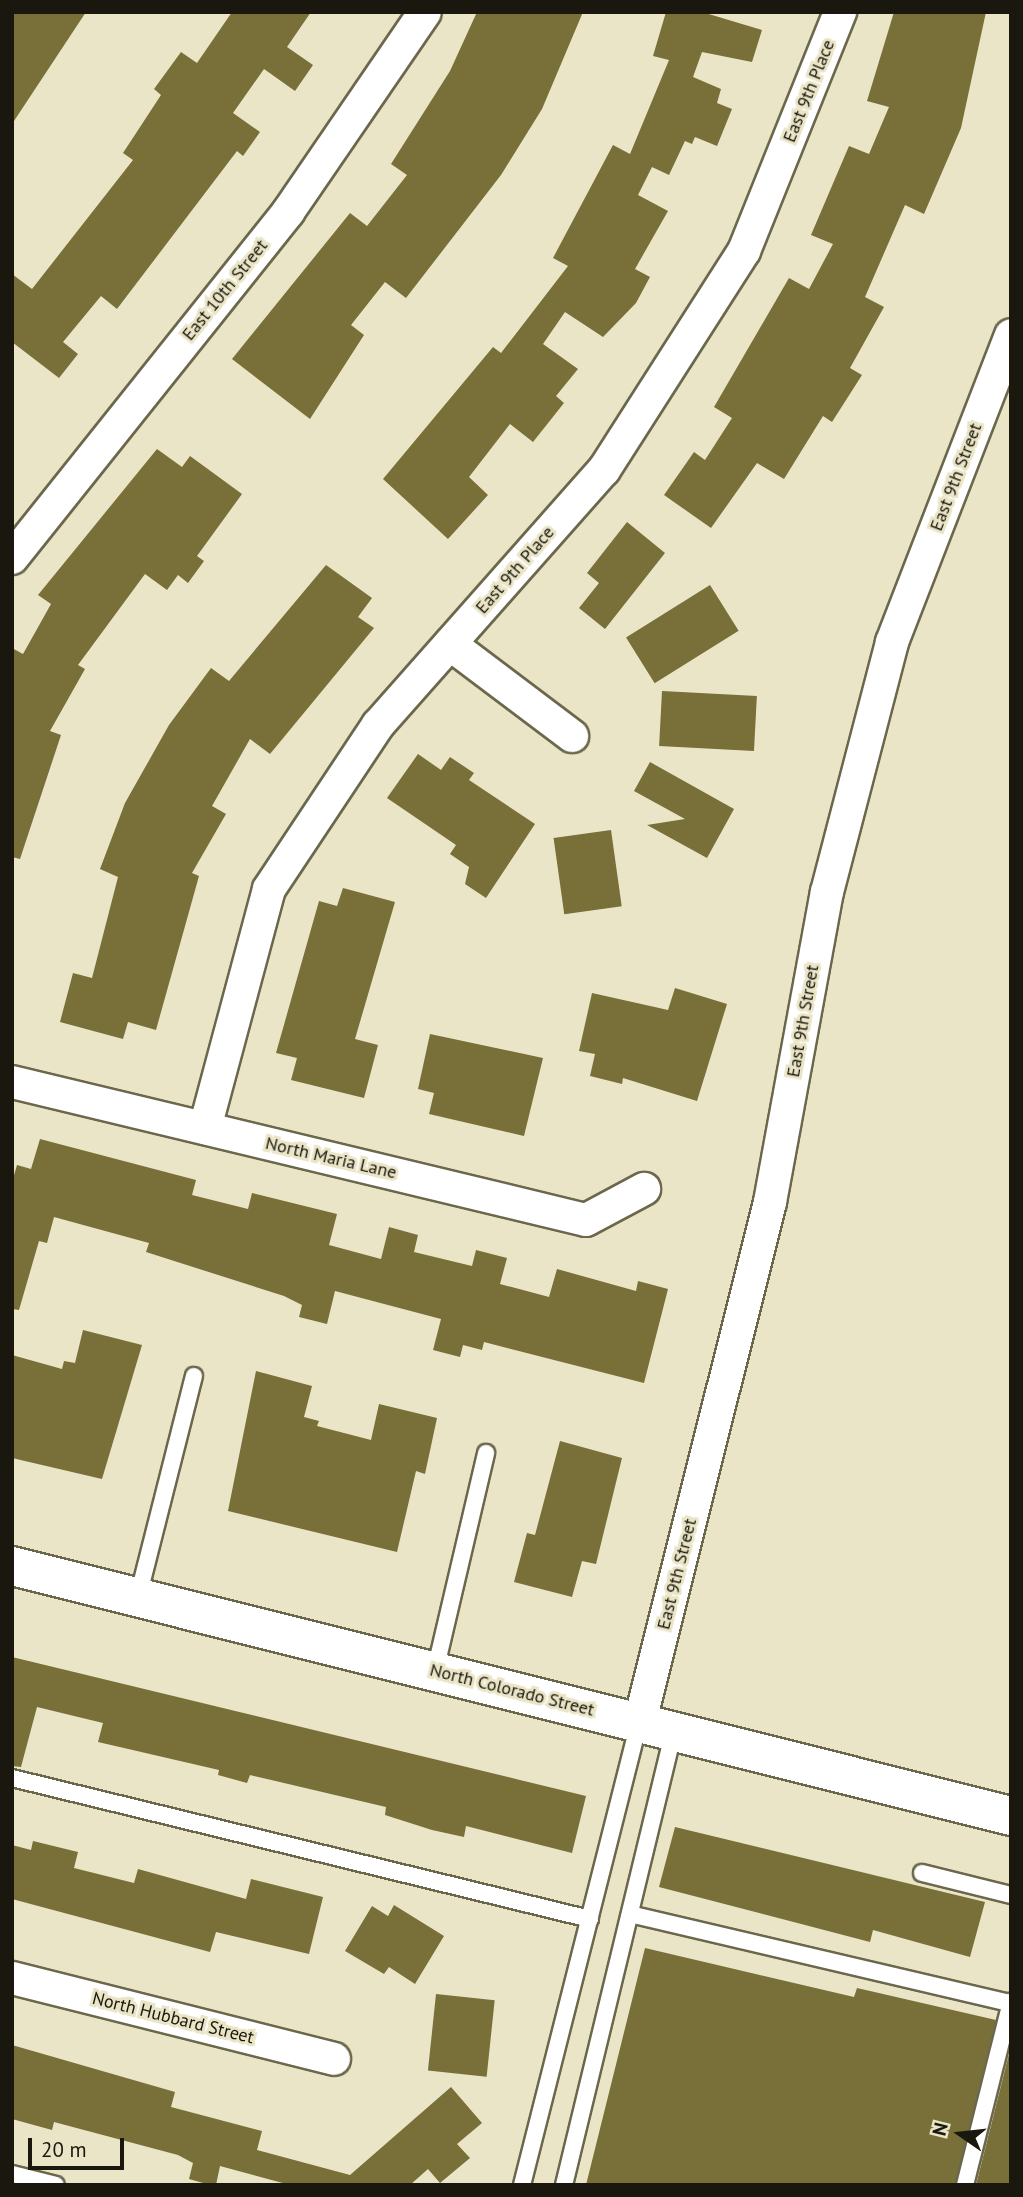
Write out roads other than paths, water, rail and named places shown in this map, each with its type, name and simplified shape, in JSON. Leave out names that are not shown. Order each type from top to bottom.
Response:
[{"type":"street","name":"East 10th Street","points":[[12,558],[288,212],[425,12]]},
{"type":"street","name":"East 9th Place","points":[[205,1128],[269,888],[378,725],[604,470],[744,251],[840,12]]},
{"type":"street","name":"East 9th Street","points":[[657,1726],[770,1202],[827,892],[892,642],[1011,335]]},
{"type":"street","points":[[450,644],[572,736]]},
{"type":"street","name":"North Maria Lane","points":[[12,1082],[586,1220],[644,1189]]},
{"type":"street","name":"North Colorado Street","points":[[12,1566],[1011,1816]]},
{"type":"street","name":"North Hubbard Street","points":[[12,1978],[334,2059]]},
{"type":"lane","points":[[138,1597],[194,1376]]},
{"type":"lane","points":[[435,1671],[486,1453]]},
{"type":"lane","points":[[564,2185],[630,1914],[657,1726]]},
{"type":"lane","points":[[522,2185],[590,1919],[657,1726]]},
{"type":"lane","points":[[12,1778],[590,1919]]},
{"type":"lane","points":[[922,1873],[1011,1895]]},
{"type":"lane","points":[[630,1914],[1011,2003],[965,2185]]},
{"type":"lane","points":[[12,2174],[56,2185]]}]
